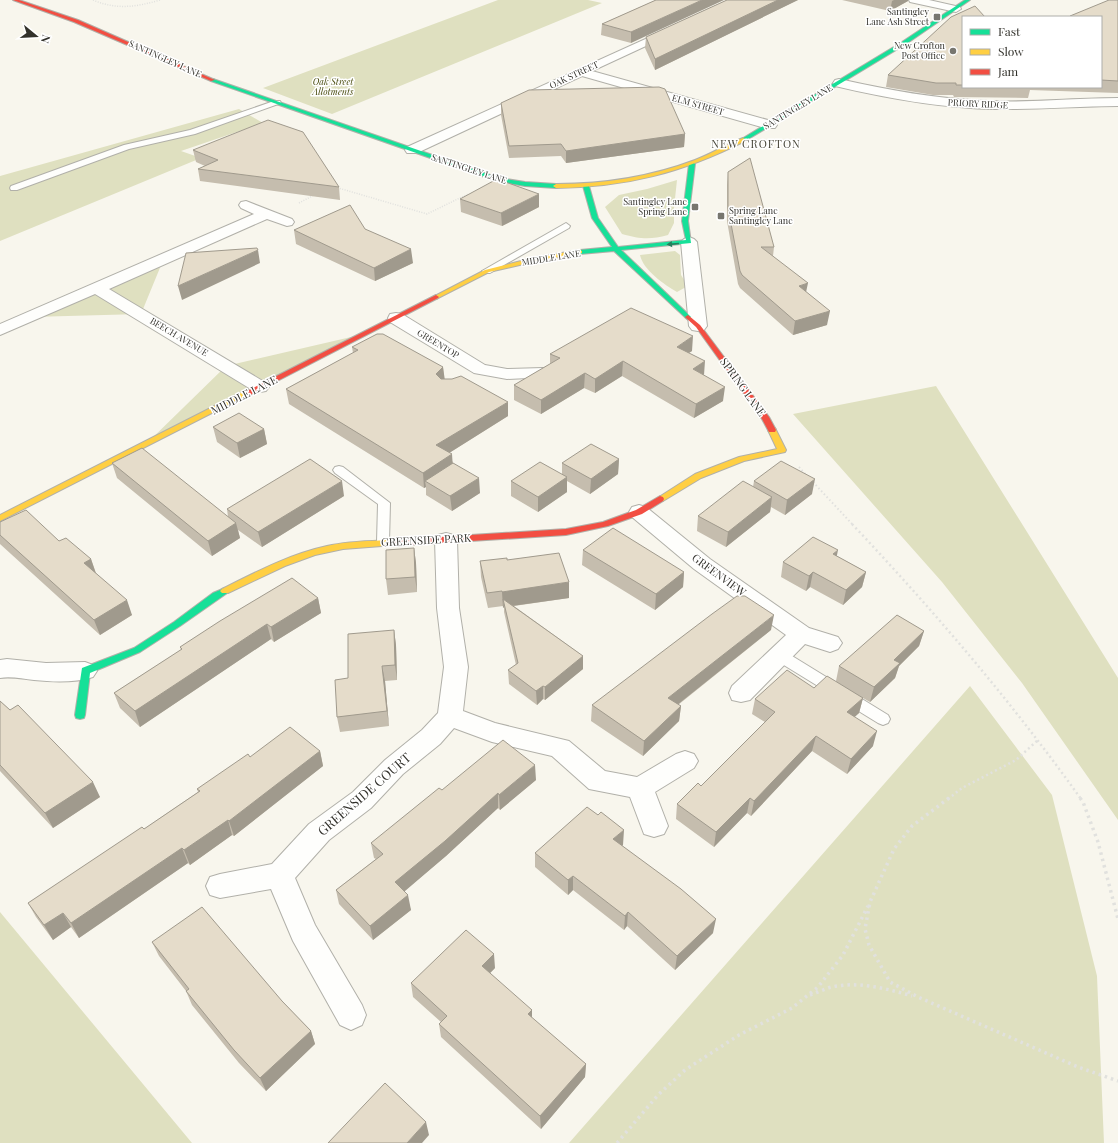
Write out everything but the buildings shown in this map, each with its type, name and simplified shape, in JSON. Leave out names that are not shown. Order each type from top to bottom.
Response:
[{"type":"street","name":"SANTINGLEY LANE","points":[[16,0],[76,21],[215,81],[498,180],[536,186],[586,186],[647,178],[692,164],[712,155],[770,125],[928,28],[968,0]]},
{"type":"street","points":[[914,0],[956,9]]},
{"type":"street","name":"OAK STREET","points":[[412,150],[684,24]]},
{"type":"street","name":"ELM STREET","points":[[581,72],[770,125]]},
{"type":"street","name":"PRIORY RIDGE","points":[[839,82],[887,94],[946,102],[1020,106],[1055,103],[1118,102]]},
{"type":"street","points":[[1043,91],[1055,103]]},
{"type":"street","points":[[692,164],[685,221],[692,262],[698,326]]},
{"type":"street","name":"SPRING LANE","points":[[586,186],[595,218],[616,248],[698,326],[766,419],[782,450]]},
{"type":"street","points":[[246,205],[287,222]]},
{"type":"street","points":[[0,330],[269,215]]},
{"type":"street","points":[[616,248],[689,242]]},
{"type":"street","name":"MIDDLE LANE","points":[[0,518],[487,271],[509,264],[537,259],[616,248]]},
{"type":"street","name":"BEECH AVENUE","points":[[96,288],[260,387]]},
{"type":"street","name":"GREENTOP","points":[[396,318],[480,369],[507,374],[543,373]]},
{"type":"street","points":[[461,381],[480,369]]},
{"type":"street","name":"GREENSIDE PARK","points":[[0,669],[8,668],[46,672],[85,671],[137,650],[177,624],[216,595],[262,572],[303,556],[342,546],[383,542],[446,540],[566,532],[605,524],[640,512],[698,476],[742,459],[782,450]]},
{"type":"street","name":"GREENVIEW","points":[[640,512],[702,564],[801,634],[830,643]]},
{"type":"street","points":[[446,540],[448,608],[456,667],[450,716],[492,732],[560,748],[598,781],[640,788],[685,761]]},
{"type":"street","points":[[741,693],[801,634]]},
{"type":"street","points":[[80,715],[85,671]]},
{"type":"street","name":"GREENSIDE COURT","points":[[280,875],[319,832],[362,800],[394,767],[431,737],[450,716]]},
{"type":"street","points":[[640,788],[654,826]]},
{"type":"street","points":[[220,886],[280,875],[303,932],[351,1015]]},
{"type":"lane","points":[[14,188],[127,147],[192,132],[277,103]]},
{"type":"lane","name":"MIDDLE LANE","points":[[487,271],[566,226]]},
{"type":"lane","points":[[339,470],[384,503],[383,542]]},
{"type":"lane","points":[[779,655],[883,719]]},
{"type":"path","points":[[93,0],[104,6],[138,6],[160,0]]},
{"type":"path","points":[[334,186],[427,214],[498,180]]},
{"type":"path","points":[[269,215],[320,193]]},
{"type":"path","points":[[782,450],[916,592],[1038,740],[1083,802],[1098,842],[1118,919]]},
{"type":"path","points":[[808,996],[829,975],[840,959],[855,934],[894,849],[912,826],[962,788],[1016,760],[1038,740]]},
{"type":"path","points":[[870,902],[865,929],[869,945],[879,966],[890,982],[918,997],[1078,1067],[1118,1081]]},
{"type":"path","points":[[617,1143],[656,1098],[683,1071],[709,1053],[776,1016],[808,996],[835,986],[855,985],[879,987],[918,997]]},
{"type":"green space","name":"Oak Street Allotments","points":[[498,0],[588,0],[602,3],[332,114],[263,88]]},
{"type":"green space","points":[[239,109],[263,123],[181,151],[201,158],[0,241],[0,176]]},
{"type":"green space","points":[[677,180],[674,223],[668,235],[656,238],[645,238],[622,234],[605,207],[619,195],[647,189]]},
{"type":"green space","points":[[675,251],[680,255],[681,275],[686,283],[686,287],[677,292],[661,281],[645,266],[640,255]]},
{"type":"green space","points":[[164,258],[141,314],[31,317]]},
{"type":"green space","points":[[364,334],[142,448],[226,366]]},
{"type":"green space","points":[[936,386],[1118,678],[1118,820],[1022,683],[942,582],[793,414]]},
{"type":"green space","points":[[970,686],[1052,795],[1097,976],[1104,1143],[569,1143]]},
{"type":"green space","points":[[0,912],[192,1143],[0,1143]]},
{"type":"traffic: fast","points":[[743,140],[904,43],[968,0]]},
{"type":"traffic: fast","points":[[213,80],[498,180],[525,184],[556,186]]},
{"type":"traffic: fast","points":[[580,252],[689,242],[685,221],[692,164]]},
{"type":"traffic: fast","points":[[586,186],[595,218],[616,249],[688,317]]},
{"type":"traffic: fast","points":[[80,715],[85,671],[137,650],[177,624],[216,595],[225,591]]},
{"type":"traffic: slow","points":[[556,186],[606,184],[652,175],[698,161],[743,140]]},
{"type":"traffic: slow","points":[[436,297],[487,271],[537,259],[580,252]]},
{"type":"traffic: slow","points":[[0,518],[247,393]]},
{"type":"traffic: slow","points":[[660,499],[698,476],[742,459],[782,450],[772,430]]},
{"type":"traffic: slow","points":[[225,591],[282,564],[312,553],[343,546],[392,543]]},
{"type":"traffic: jam","points":[[15,0],[76,21],[213,80]]},
{"type":"traffic: jam","points":[[247,393],[436,297]]},
{"type":"traffic: jam","points":[[688,317],[698,326],[766,419],[772,430]]},
{"type":"traffic: jam","points":[[392,543],[566,532],[605,524],[639,512],[660,499]]},
{"type":"place","name":"Santingley Lane Ash Street","points":[[937,17]]},
{"type":"place","name":"New Crofton Post Office","points":[[953,51]]},
{"type":"place","name":"Santingley Lane Spring Lane","points":[[695,207]]},
{"type":"place","name":"Spring Lane Santingley Lane","points":[[721,216]]},
{"type":"district","name":"NEW CROFTON","points":[[756,144]]}]
